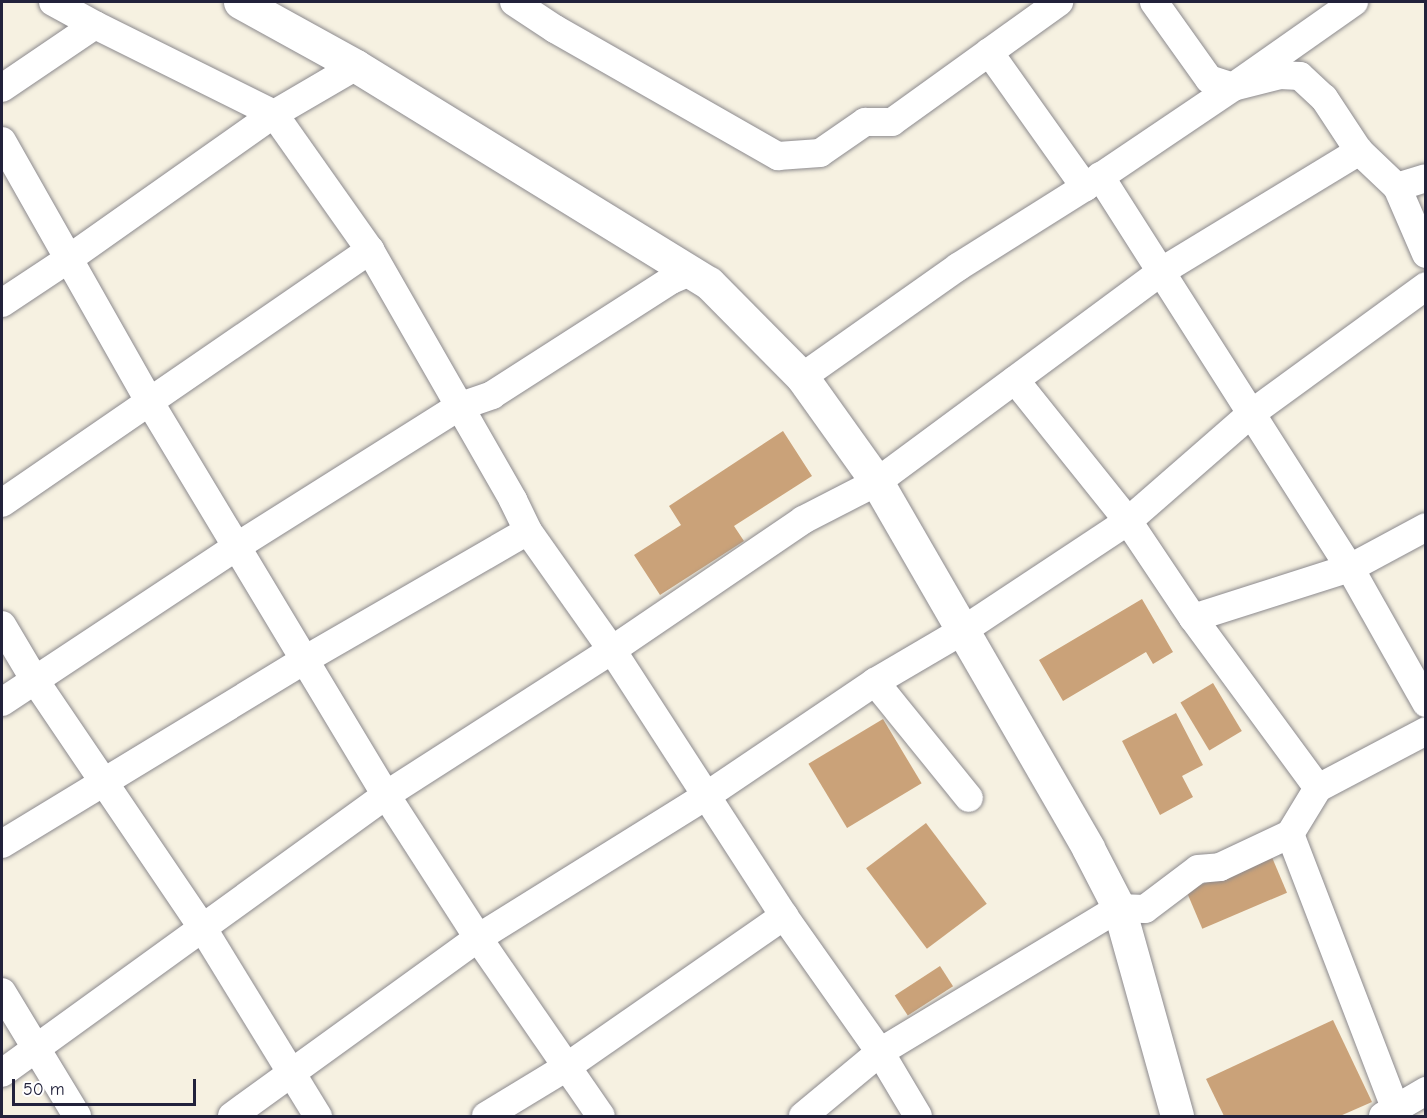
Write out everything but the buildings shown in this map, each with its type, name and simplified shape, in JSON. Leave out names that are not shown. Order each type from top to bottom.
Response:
[{"type":"main road","points":[[240,2],[356,66],[709,283],[802,376],[877,482],[1088,848],[1119,908],[1177,1116]]},
{"type":"street","points":[[53,2],[95,26],[274,114],[370,250],[528,531],[612,650],[784,916],[880,1052],[918,1116]]},
{"type":"street","points":[[514,2],[555,29],[778,156],[820,153],[865,122],[892,122],[1059,2]]},
{"type":"street","points":[[1154,2],[1209,79],[1233,87],[1280,75],[1299,76],[1324,98],[1359,151],[1398,188],[1425,254]]},
{"type":"street","points":[[802,376],[958,267],[1093,182],[1354,2]]},
{"type":"street","points":[[2,88],[95,26]]},
{"type":"street","points":[[989,52],[1162,272],[1350,568],[1425,703]]},
{"type":"street","points":[[2,303],[274,114],[356,66]]},
{"type":"street","points":[[2,141],[67,260],[149,401],[386,795],[478,938],[601,1116]]},
{"type":"street","points":[[2,1073],[386,795],[612,650],[803,520],[877,482],[1162,272],[1359,151]]},
{"type":"street","points":[[1398,188],[1425,178]]},
{"type":"street","points":[[2,503],[370,250]]},
{"type":"street","points":[[2,702],[236,547],[458,407],[492,394],[671,280],[690,272]]},
{"type":"street","points":[[232,1116],[478,938],[706,796],[875,682],[962,631],[1128,521],[1252,413],[1425,286]]},
{"type":"street","points":[[1015,380],[1128,521],[1193,618],[1318,788]]},
{"type":"street","points":[[1193,618],[1350,568],[1425,527]]},
{"type":"street","points":[[2,844],[306,659],[528,531]]},
{"type":"street","points":[[2,625],[34,679],[202,927],[318,1116]]},
{"type":"street","points":[[875,682],[969,798]]},
{"type":"street","points":[[802,1116],[880,1052],[1119,908],[1145,909],[1198,869],[1220,867],[1290,834],[1318,788],[1425,731]]},
{"type":"street","points":[[1290,834],[1392,1114],[1425,1091]]},
{"type":"street","points":[[486,1116],[566,1068],[784,916]]},
{"type":"street","points":[[2,992],[77,1116]]}]
